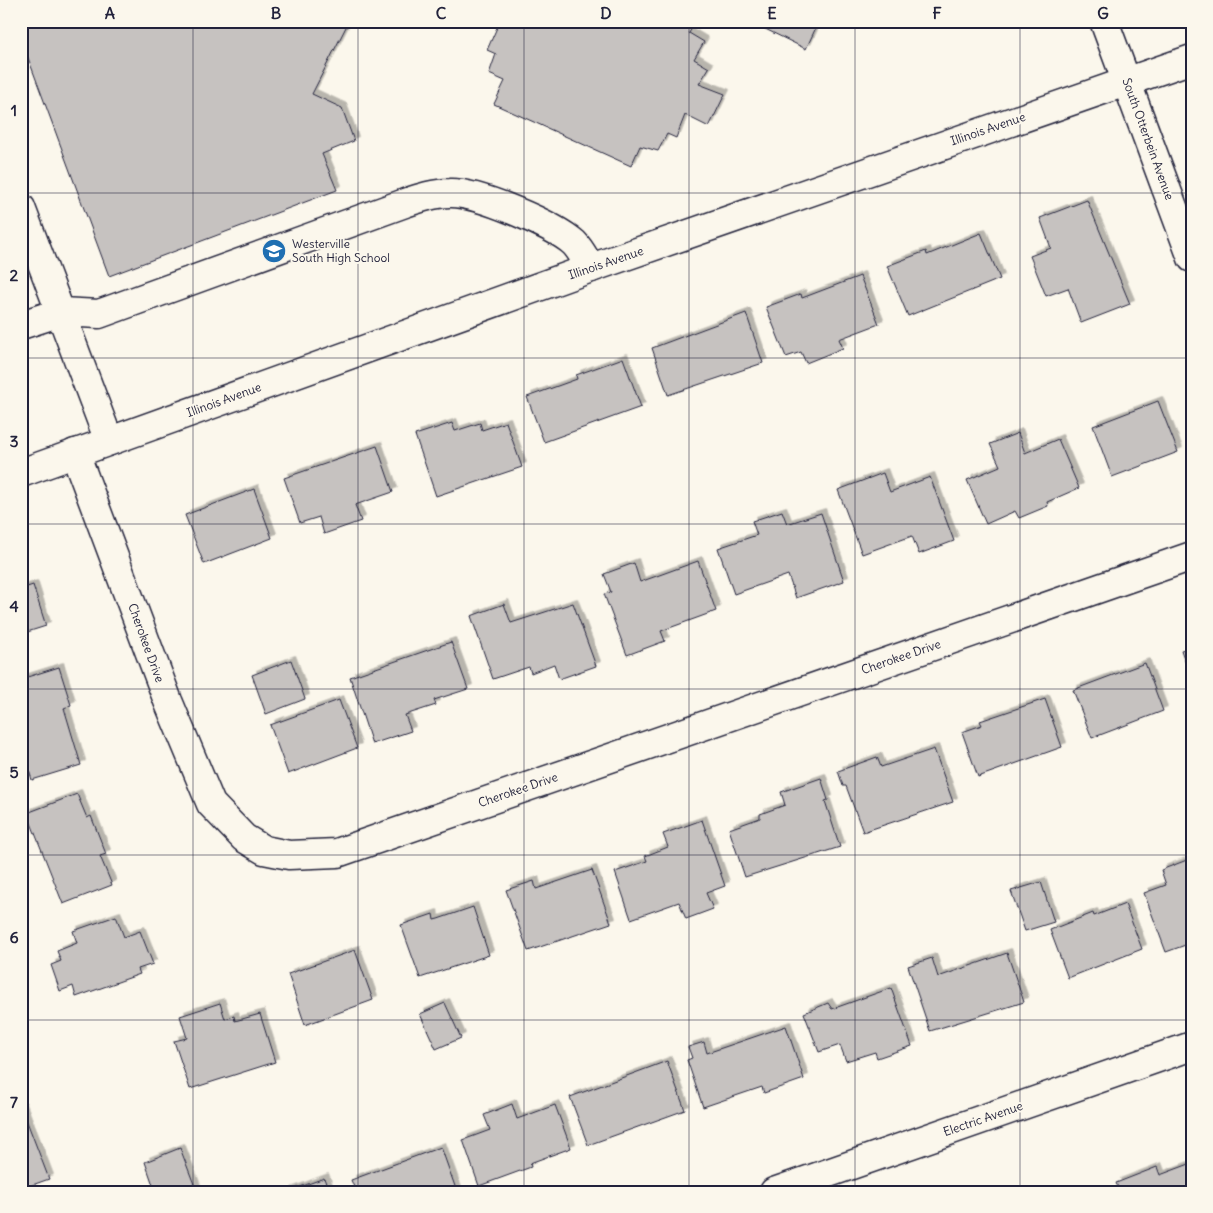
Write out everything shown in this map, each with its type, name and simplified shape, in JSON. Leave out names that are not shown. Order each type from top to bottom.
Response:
[{"type":"street","name":"South Otterbein Avenue","points":[[1104,21],[1192,258]]},
{"type":"street","name":"Illinois Avenue","points":[[21,473],[591,268],[1126,80],[1192,59]]},
{"type":"street","points":[[21,325],[61,312],[99,314],[427,196],[451,193],[477,196],[546,226],[574,244],[591,268]]},
{"type":"street","points":[[22,212],[109,441]]},
{"type":"street","name":"Cherokee Drive","points":[[75,453],[168,702],[210,804],[244,838],[264,850],[289,855],[336,853],[1192,556]]},
{"type":"street","name":"Electric Avenue","points":[[774,1192],[1192,1046]]},
{"type":"building","name":"Westerville South High School","points":[[21,21],[349,21],[312,94],[342,108],[354,141],[322,154],[337,190],[109,276],[21,39]]},
{"type":"building","points":[[498,21],[696,21],[689,33],[704,42],[694,59],[709,68],[699,84],[725,94],[709,127],[685,115],[676,138],[667,134],[658,151],[640,146],[631,166],[494,104],[505,81],[489,74],[496,54],[487,50],[499,23]]},
{"type":"building","points":[[749,21],[819,21],[806,49]]},
{"type":"building","points":[[1087,200],[1130,304],[1081,323],[1068,288],[1046,296],[1030,256],[1051,248],[1040,218]]},
{"type":"building","points":[[981,233],[1000,279],[908,316],[887,266],[926,251],[927,255]]},
{"type":"building","points":[[860,276],[879,324],[839,339],[843,348],[806,363],[801,352],[786,357],[766,307],[801,294],[802,298]]},
{"type":"building","points":[[746,313],[763,363],[668,395],[652,348]]},
{"type":"building","points":[[623,358],[641,407],[544,442],[527,397],[577,379],[576,375]]},
{"type":"building","points":[[1158,401],[1178,452],[1112,477],[1093,426]]},
{"type":"building","points":[[506,422],[522,467],[436,496],[415,435],[452,423],[455,431],[480,423],[482,430]]},
{"type":"building","points":[[1018,433],[1025,453],[1058,439],[1079,488],[1047,502],[1048,506],[1019,518],[1015,511],[986,524],[967,480],[1000,466],[990,444]]},
{"type":"building","points":[[377,446],[393,492],[355,505],[361,521],[324,534],[319,517],[300,523],[284,478]]},
{"type":"building","points":[[883,473],[890,492],[930,477],[954,541],[919,554],[912,536],[862,554],[838,490]]},
{"type":"building","points":[[254,489],[272,538],[204,564],[185,515]]},
{"type":"building","points":[[782,511],[787,524],[821,513],[844,581],[796,598],[788,575],[734,594],[718,548],[757,535],[752,521]]},
{"type":"building","points":[[698,561],[716,611],[661,631],[665,641],[627,655],[604,594],[611,592],[604,574],[634,563],[640,582]]},
{"type":"building","points":[[33,585],[46,626],[21,634],[21,589]]},
{"type":"building","points":[[573,603],[596,666],[559,679],[554,664],[531,673],[529,667],[493,679],[471,616],[504,604],[511,623]]},
{"type":"building","points":[[451,642],[468,689],[434,700],[436,705],[405,715],[411,731],[372,744],[350,677]]},
{"type":"building","points":[[1192,647],[1192,681],[1181,650]]},
{"type":"building","points":[[291,660],[305,699],[266,714],[252,675]]},
{"type":"building","points":[[1145,663],[1163,711],[1092,738],[1073,690]]},
{"type":"building","points":[[59,667],[71,705],[64,708],[81,765],[32,780],[21,745],[21,679]]},
{"type":"building","points":[[1045,699],[1062,747],[978,777],[962,732],[982,725],[980,721]]},
{"type":"building","points":[[339,700],[357,748],[288,774],[270,725]]},
{"type":"building","points":[[934,749],[953,802],[863,832],[846,786],[843,786],[838,771],[877,757],[881,767]]},
{"type":"building","points":[[821,778],[828,800],[825,801],[840,847],[745,877],[729,829],[760,818],[760,814],[785,805],[781,792]]},
{"type":"building","points":[[77,794],[87,818],[91,816],[106,854],[100,856],[112,885],[63,904],[27,813]]},
{"type":"building","points":[[702,820],[725,886],[706,893],[713,909],[686,919],[679,902],[631,919],[615,872],[647,861],[645,856],[668,847],[663,834]]},
{"type":"building","points":[[1192,858],[1192,936],[1189,937],[1191,943],[1166,952],[1144,893],[1166,885],[1161,870]]},
{"type":"building","points":[[592,870],[611,923],[528,951],[506,890],[534,881],[536,889]]},
{"type":"building","points":[[1041,882],[1054,922],[1025,931],[1011,891]]},
{"type":"building","points":[[1125,904],[1142,949],[1068,978],[1050,930],[1093,913],[1094,916]]},
{"type":"building","points":[[473,907],[489,955],[420,978],[401,925],[433,914],[434,920],[438,919]]},
{"type":"building","points":[[116,916],[124,937],[140,931],[153,964],[138,969],[140,974],[76,997],[73,986],[60,991],[51,965],[61,961],[57,951],[77,943],[73,931]]},
{"type":"building","points":[[355,950],[373,1000],[305,1025],[288,974]]},
{"type":"building","points":[[1007,953],[1024,1002],[930,1031],[908,966],[932,958],[938,977]]},
{"type":"building","points":[[891,988],[912,1046],[877,1058],[875,1052],[846,1061],[840,1045],[819,1052],[804,1013],[828,1003],[832,1009]]},
{"type":"building","points":[[220,1003],[225,1019],[234,1016],[235,1021],[260,1014],[275,1062],[190,1089],[174,1041],[187,1038],[180,1016]]},
{"type":"building","points":[[445,1003],[461,1038],[436,1049],[420,1014]]},
{"type":"building","points":[[786,1026],[804,1079],[764,1093],[762,1087],[703,1107],[687,1060],[692,1058],[688,1047],[704,1042],[707,1053]]},
{"type":"building","points":[[667,1061],[685,1110],[588,1145],[570,1097]]},
{"type":"building","points":[[512,1104],[517,1119],[555,1105],[571,1148],[530,1163],[531,1167],[479,1186],[463,1140],[490,1130],[484,1115]]},
{"type":"building","points":[[21,1106],[49,1179],[21,1189]]},
{"type":"building","points":[[441,1147],[457,1192],[356,1192],[351,1180]]},
{"type":"building","points":[[180,1148],[197,1192],[149,1192],[148,1187],[153,1185],[145,1162]]},
{"type":"building","points":[[1192,1163],[1192,1192],[1120,1192],[1116,1183],[1157,1167],[1160,1175]]},
{"type":"building","points":[[324,1178],[329,1192],[287,1192]]},
{"type":"place","name":"Westerville South High School","points":[[274,251]]}]
